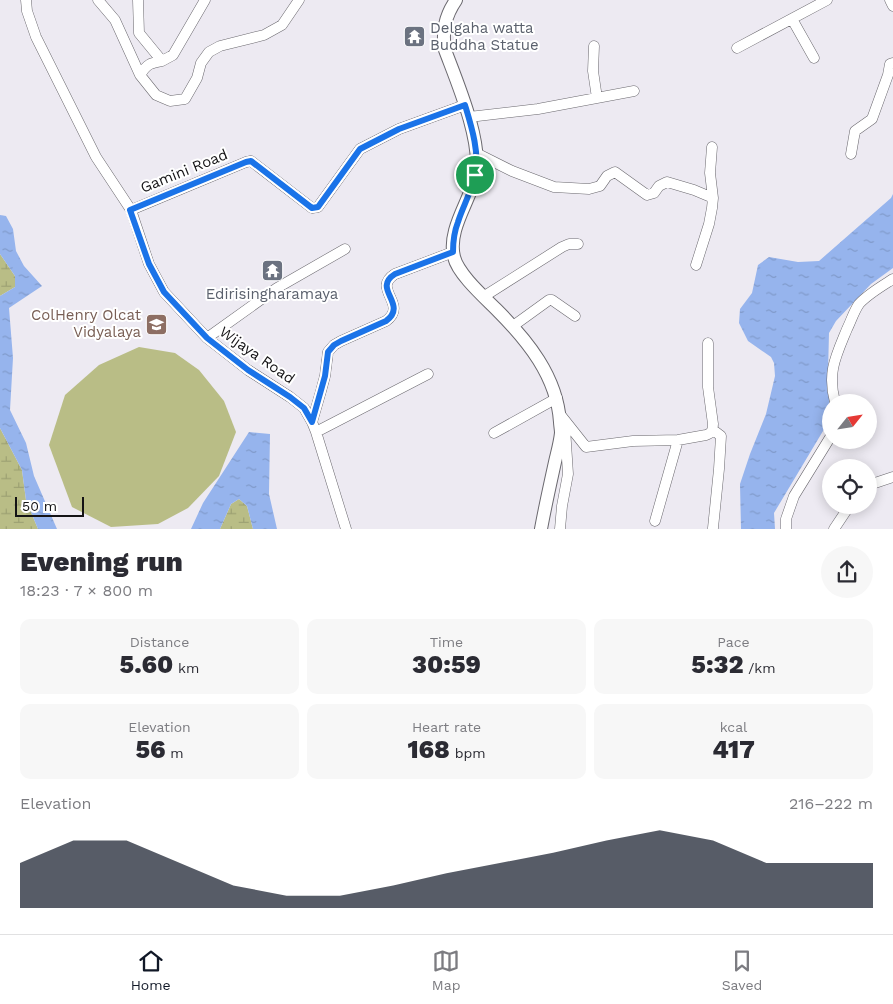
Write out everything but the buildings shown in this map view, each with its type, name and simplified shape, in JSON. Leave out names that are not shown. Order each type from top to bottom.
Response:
[{"type":"main road","points":[[456,0],[448,13],[444,26],[445,50],[467,111],[476,154],[475,175],[454,239],[454,259],[469,281],[530,347],[552,384],[557,398],[562,416],[561,433],[541,529]]},
{"type":"street","name":"Wijaya Road","points":[[26,0],[27,11],[40,45],[96,156],[130,210],[149,264],[164,292],[207,338],[248,370],[304,408],[316,432],[346,529]]},
{"type":"street","points":[[98,0],[115,20],[140,75],[156,95],[170,101],[185,99],[197,78],[201,62],[209,52],[220,46],[264,35],[282,25],[299,0]]},
{"type":"street","points":[[138,0],[139,33],[162,61]]},
{"type":"street","points":[[140,75],[146,66],[173,56],[205,0]]},
{"type":"street","points":[[737,48],[827,0]]},
{"type":"street","points":[[890,0],[893,6]]},
{"type":"street","points":[[792,19],[814,58]]},
{"type":"street","points":[[594,46],[593,71],[597,98]]},
{"type":"street","points":[[851,154],[856,132],[872,119],[888,75],[890,64],[893,63]]},
{"type":"street","points":[[467,111],[538,109],[634,91]]},
{"type":"street","name":"Gamini Road","points":[[130,210],[251,161],[312,208],[318,207],[360,149],[399,129],[467,111]]},
{"type":"street","points":[[696,265],[712,208],[713,198],[710,173],[712,147]]},
{"type":"street","points":[[476,154],[512,171],[554,187],[589,189],[600,186],[608,176],[615,172],[647,196],[654,193],[659,186],[667,182],[713,198]]},
{"type":"street","points":[[484,296],[562,247],[569,244],[578,244]]},
{"type":"street","points":[[207,338],[277,288],[345,249]]},
{"type":"street","points":[[312,422],[325,376],[328,352],[341,341],[391,318],[394,305],[386,289],[390,278],[395,274],[453,252]]},
{"type":"street","points":[[833,394],[831,383],[832,371],[854,312],[867,297],[893,279]]},
{"type":"street","points":[[512,326],[549,300],[552,300],[575,316]]},
{"type":"street","points":[[562,416],[586,447],[633,441],[678,440],[710,434],[714,424],[708,387],[708,342]]},
{"type":"street","points":[[316,432],[428,374]]},
{"type":"street","points":[[494,433],[557,398]]},
{"type":"street","points":[[560,529],[568,474],[566,438],[562,416]]},
{"type":"street","points":[[713,430],[721,436],[713,528]]},
{"type":"street","points":[[655,520],[678,440]]},
{"type":"street","points":[[786,529],[786,519],[794,496],[823,449]]},
{"type":"street","points":[[877,482],[893,477]]},
{"type":"street","points":[[834,529],[844,514]]},
{"type":"green space","points":[[0,254],[15,276],[15,287],[0,296]]},
{"type":"green space","points":[[139,347],[175,353],[199,370],[224,401],[236,432],[219,476],[188,508],[158,524],[111,527],[72,507],[49,445],[65,395],[99,365]]},
{"type":"green space","points":[[0,428],[22,470],[26,500],[38,529],[0,529]]},
{"type":"green space","points":[[239,499],[247,506],[253,529],[220,529],[231,504]]},
{"type":"water","points":[[893,194],[893,268],[871,284],[836,321],[829,333],[829,394],[822,394],[822,433],[774,513],[775,529],[741,529],[740,484],[766,414],[775,376],[774,363],[771,357],[748,341],[739,323],[740,309],[752,293],[758,265],[769,257],[798,262],[819,261],[891,198]]},
{"type":"water","points":[[0,215],[6,216],[13,229],[16,251],[24,266],[42,286],[9,308],[13,358],[10,410],[26,443],[34,476],[57,529],[38,529],[26,500],[22,470],[0,428],[0,296],[15,287],[15,276],[0,254]]},
{"type":"water","points":[[249,432],[270,434],[269,494],[277,529],[253,529],[247,506],[239,499],[231,504],[220,529],[191,529],[203,503]]},
{"type":"place","name":"Delgaha watta Buddha Statue","points":[[414,37]]},
{"type":"place","name":"Edirisingharamaya","points":[[272,271]]},
{"type":"place","name":"ColHenry Olcat Vidyalaya","points":[[157,324]]},
{"type":"route","points":[[465,105],[476,154],[477,166],[475,175],[458,222],[453,252],[395,274],[387,282],[386,289],[394,305],[391,318],[341,341],[328,352],[325,376],[312,422],[304,408],[248,370],[207,338],[164,292],[149,264],[130,210],[251,161],[312,208],[318,207],[360,149],[399,129],[465,105]]}]
